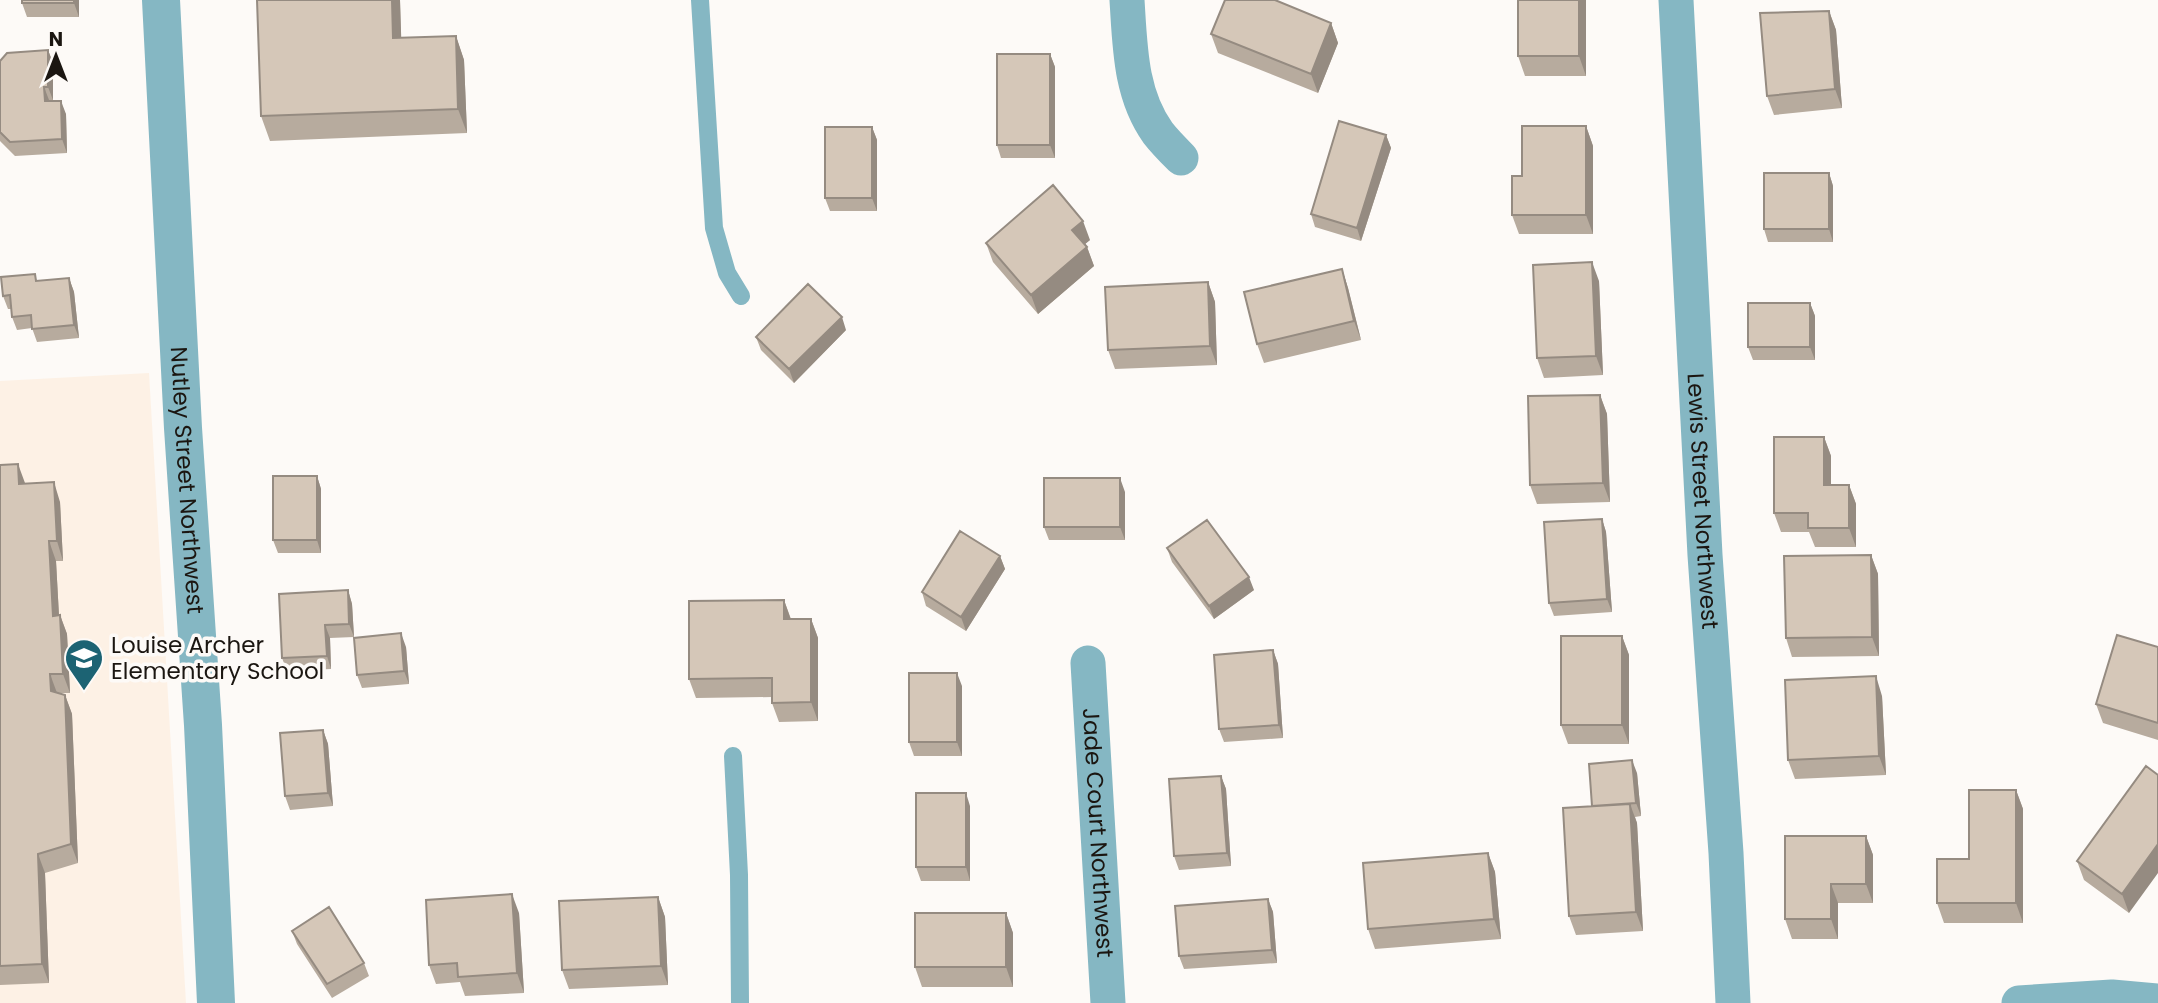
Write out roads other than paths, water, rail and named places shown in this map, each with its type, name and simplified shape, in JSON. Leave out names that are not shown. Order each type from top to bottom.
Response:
[{"type":"street","name":"Nutley Street Northwest","points":[[161,0],[183,428],[203,725],[216,1003]]},
{"type":"street","points":[[1127,0],[1131,66],[1141,101],[1158,133],[1181,158]]},
{"type":"street","name":"Lewis Street Northwest","points":[[1676,0],[1705,555],[1726,853],[1733,1003]]},
{"type":"street","name":"Jade Court Northwest","points":[[1087,663],[1108,1003]]},
{"type":"street","points":[[2019,1003],[2112,997],[2158,1001]]},
{"type":"lane","points":[[700,0],[714,228],[727,273],[741,296]]},
{"type":"lane","points":[[733,756],[739,875],[740,1003]]},
{"type":"place","name":"Louise Archer Elementary School","points":[[84,692]]}]
